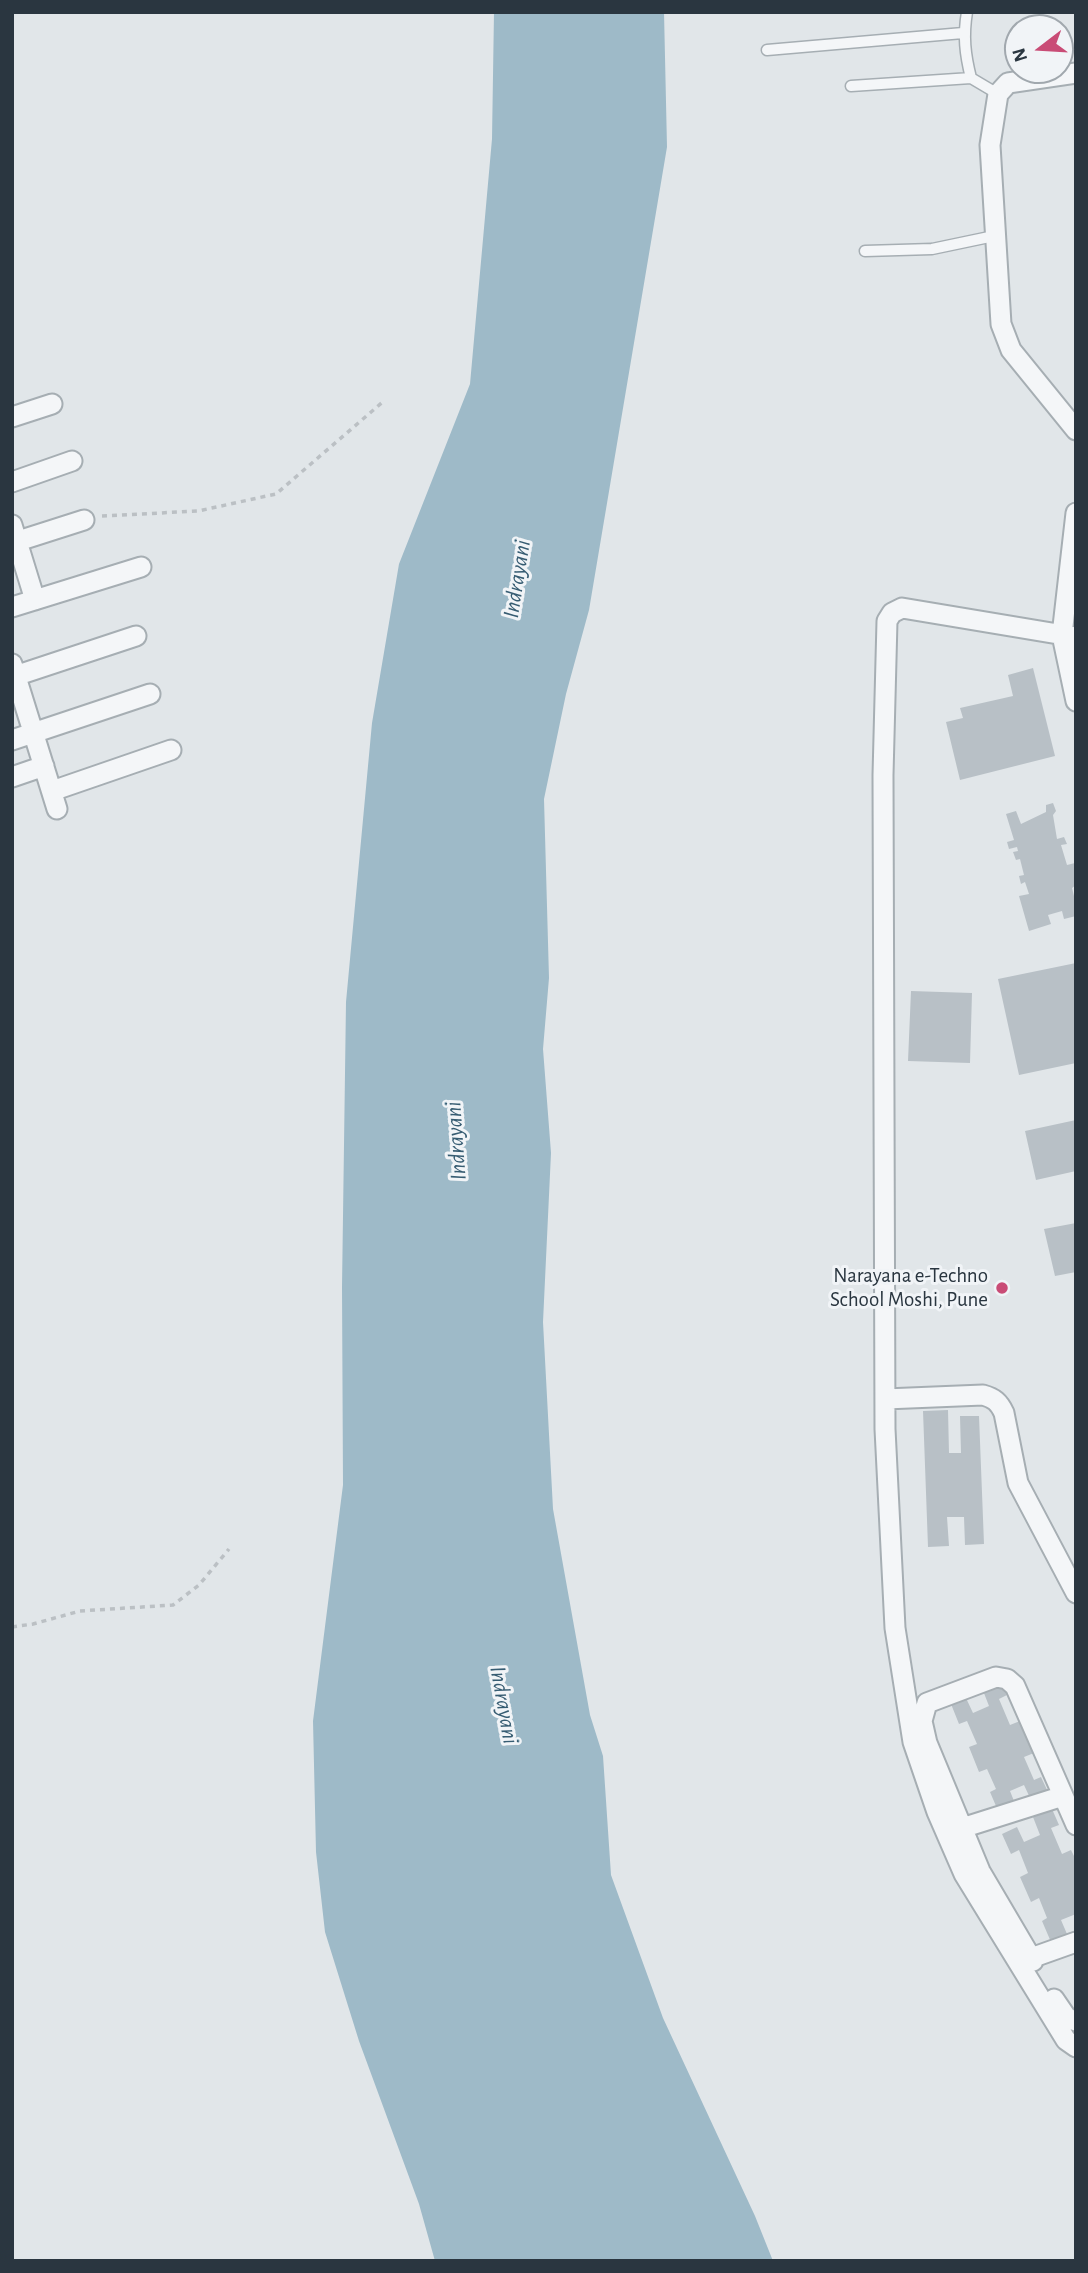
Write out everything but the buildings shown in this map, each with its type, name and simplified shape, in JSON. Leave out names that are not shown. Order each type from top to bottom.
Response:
[{"type":"street","points":[[1076,73],[1008,83],[998,94],[990,145],[1001,324],[1011,350],[1076,430]]},
{"type":"street","points":[[12,418],[52,404]]},
{"type":"street","points":[[12,482],[72,461]]},
{"type":"street","points":[[1076,513],[1069,636],[1076,701]]},
{"type":"street","points":[[35,600],[14,536],[87,519]]},
{"type":"street","points":[[12,607],[141,567]]},
{"type":"street","points":[[1069,636],[902,608],[892,613],[887,621],[883,775],[885,1399],[895,1628],[914,1742],[937,1812],[964,1874],[1066,2040],[1076,2047]]},
{"type":"street","points":[[136,636],[13,672],[55,800],[171,750]]},
{"type":"street","points":[[12,740],[150,694]]},
{"type":"street","points":[[12,777],[44,766]]},
{"type":"street","points":[[885,1399],[983,1395],[999,1403],[1004,1413],[1018,1483],[1076,1593]]},
{"type":"street","points":[[1076,1825],[1015,1686],[1007,1679],[996,1677],[928,1703],[922,1721],[926,1743],[980,1871],[1058,2007],[1067,2018],[1076,2021]]},
{"type":"street","points":[[962,1828],[1063,1796]]},
{"type":"street","points":[[1031,1958],[1076,1942]]},
{"type":"lane","points":[[967,12],[963,33],[964,51],[971,78]]},
{"type":"lane","points":[[767,50],[963,33]]},
{"type":"lane","points":[[851,86],[971,78],[998,94]]},
{"type":"lane","points":[[865,251],[932,249],[994,236]]},
{"type":"path","points":[[87,519],[198,511],[276,494],[385,400]]},
{"type":"path","points":[[12,1627],[80,1611],[173,1605],[199,1585],[229,1549]]},
{"type":"water","name":"Indrayani","points":[[494,12],[664,12],[667,147],[589,610],[566,694],[544,799],[549,978],[543,1049],[551,1153],[543,1322],[553,1509],[590,1715],[603,1756],[611,1875],[663,2018],[755,2216],[773,2261],[435,2261],[419,2204],[359,2041],[325,1932],[316,1852],[313,1721],[343,1485],[342,1287],[346,1002],[372,723],[399,564],[470,384],[492,139]]},
{"type":"place","name":"Narayana e-Techno School Moshi, Pune","points":[[1002,1288]]}]
